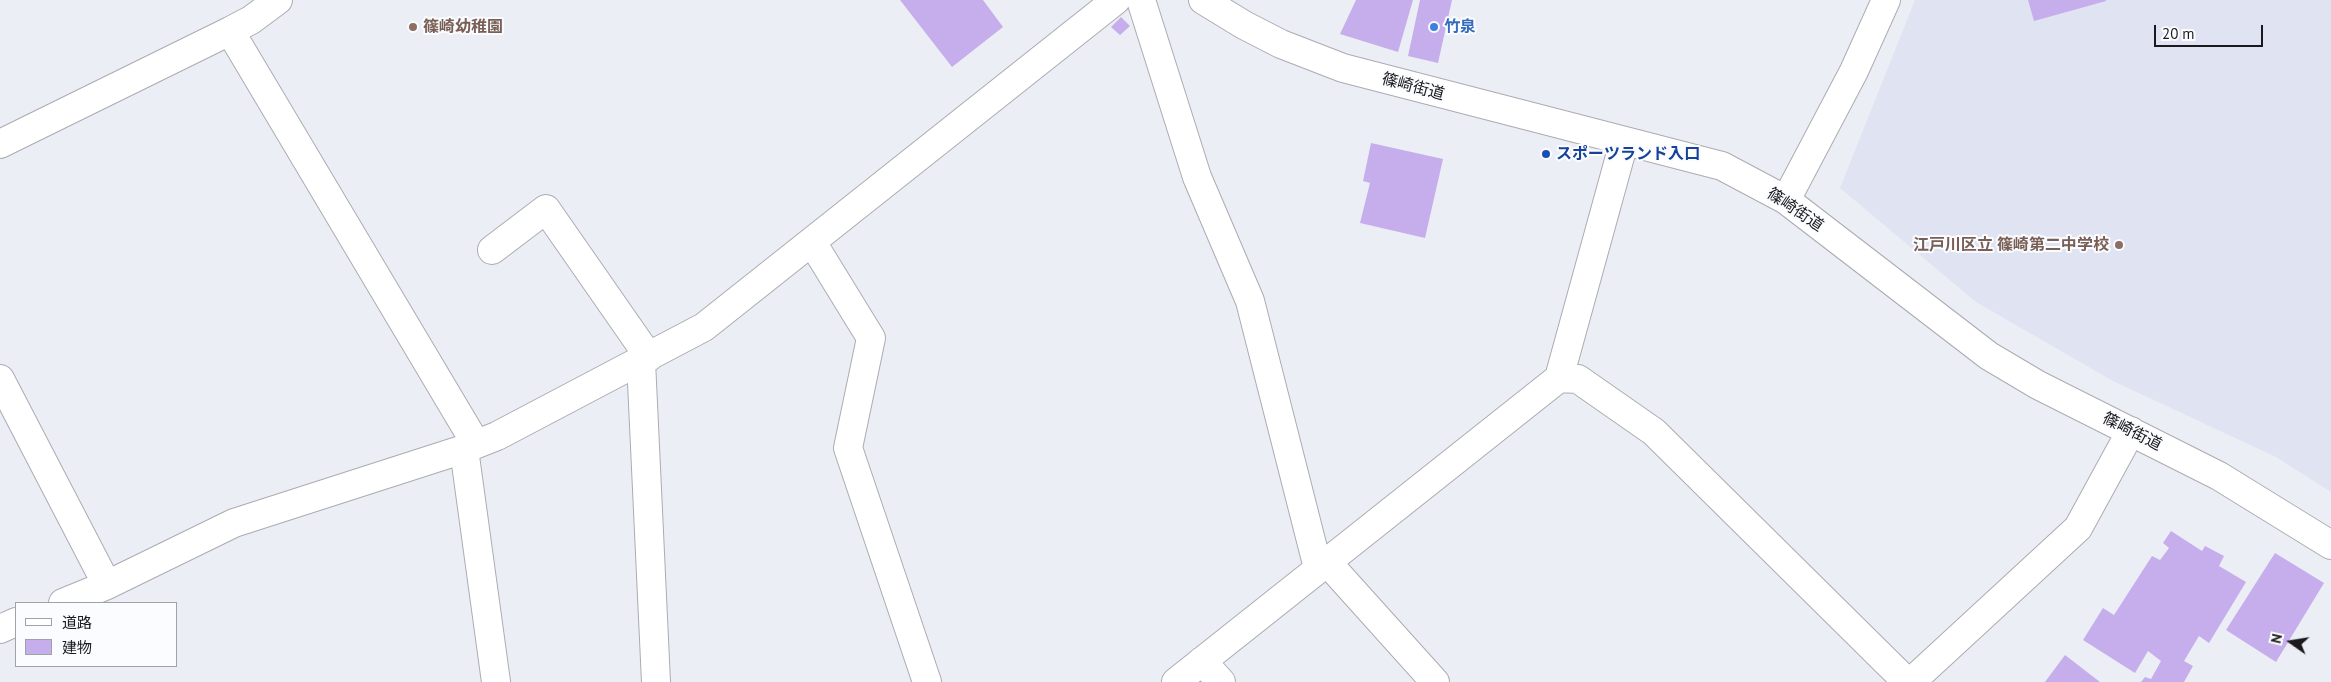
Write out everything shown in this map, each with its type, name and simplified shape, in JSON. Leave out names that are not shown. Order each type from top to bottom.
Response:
[{"type":"street","points":[[0,144],[230,31],[251,20],[278,0]]},
{"type":"street","points":[[65,602],[107,585],[234,524],[470,447],[497,436],[704,327],[1116,0]]},
{"type":"street","points":[[1141,0],[1197,177],[1250,301],[1322,565],[1435,682]]},
{"type":"street","name":"篠崎街道","points":[[1202,0],[1281,44],[1343,68],[1722,166],[1786,200],[1989,356],[2038,385],[2131,430],[2219,476],[2331,545]]},
{"type":"street","points":[[1786,200],[1854,71],[1883,0]]},
{"type":"street","points":[[230,31],[470,447],[496,682]]},
{"type":"street","points":[[1176,682],[1559,378],[1624,142]]},
{"type":"street","points":[[492,250],[546,209],[645,359],[656,682]]},
{"type":"street","points":[[812,242],[871,338],[848,448],[927,682]]},
{"type":"street","points":[[1559,378],[1578,379],[1654,432],[1909,682],[2078,528],[2131,430]]},
{"type":"street","points":[[0,379],[107,585]]},
{"type":"street","points":[[0,629],[15,622]]},
{"type":"street","points":[[1202,661],[1221,682]]},
{"type":"shaded area","name":"江戸川区立 篠崎第二中学校","points":[[1915,0],[2331,0],[2331,492],[2276,457],[2113,381],[1976,302],[1840,188]]},
{"type":"building","points":[[900,0],[983,0],[1003,27],[952,67]]},
{"type":"building","points":[[1356,0],[1413,0],[1398,52],[1340,34]]},
{"type":"building","points":[[1420,0],[1452,0],[1438,63],[1408,56]]},
{"type":"building","points":[[2028,0],[2106,0],[2106,1],[2034,21]]},
{"type":"building","points":[[1121,17],[1130,26],[1120,35],[1111,27]]},
{"type":"building","points":[[1371,143],[1443,159],[1425,238],[1360,223],[1370,183],[1363,181]]},
{"type":"building","points":[[2171,531],[2202,551],[2205,546],[2224,556],[2219,566],[2246,582],[2209,643],[2199,636],[2184,661],[2193,666],[2184,682],[2141,682],[2145,677],[2151,679],[2161,661],[2148,651],[2135,673],[2083,640],[2103,608],[2114,615],[2152,556],[2160,560],[2169,548],[2163,543]]},
{"type":"building","points":[[2275,553],[2324,583],[2276,662],[2226,630]]},
{"type":"building","points":[[2065,655],[2100,682],[2045,682]]},
{"type":"place","name":"篠崎幼稚園","points":[[413,27]]},
{"type":"place","name":"竹泉","points":[[1434,27]]},
{"type":"place","name":"スポーツランド入口","points":[[1546,154]]},
{"type":"place","name":"江戸川区立 篠崎第二中学校","points":[[2119,245]]}]
